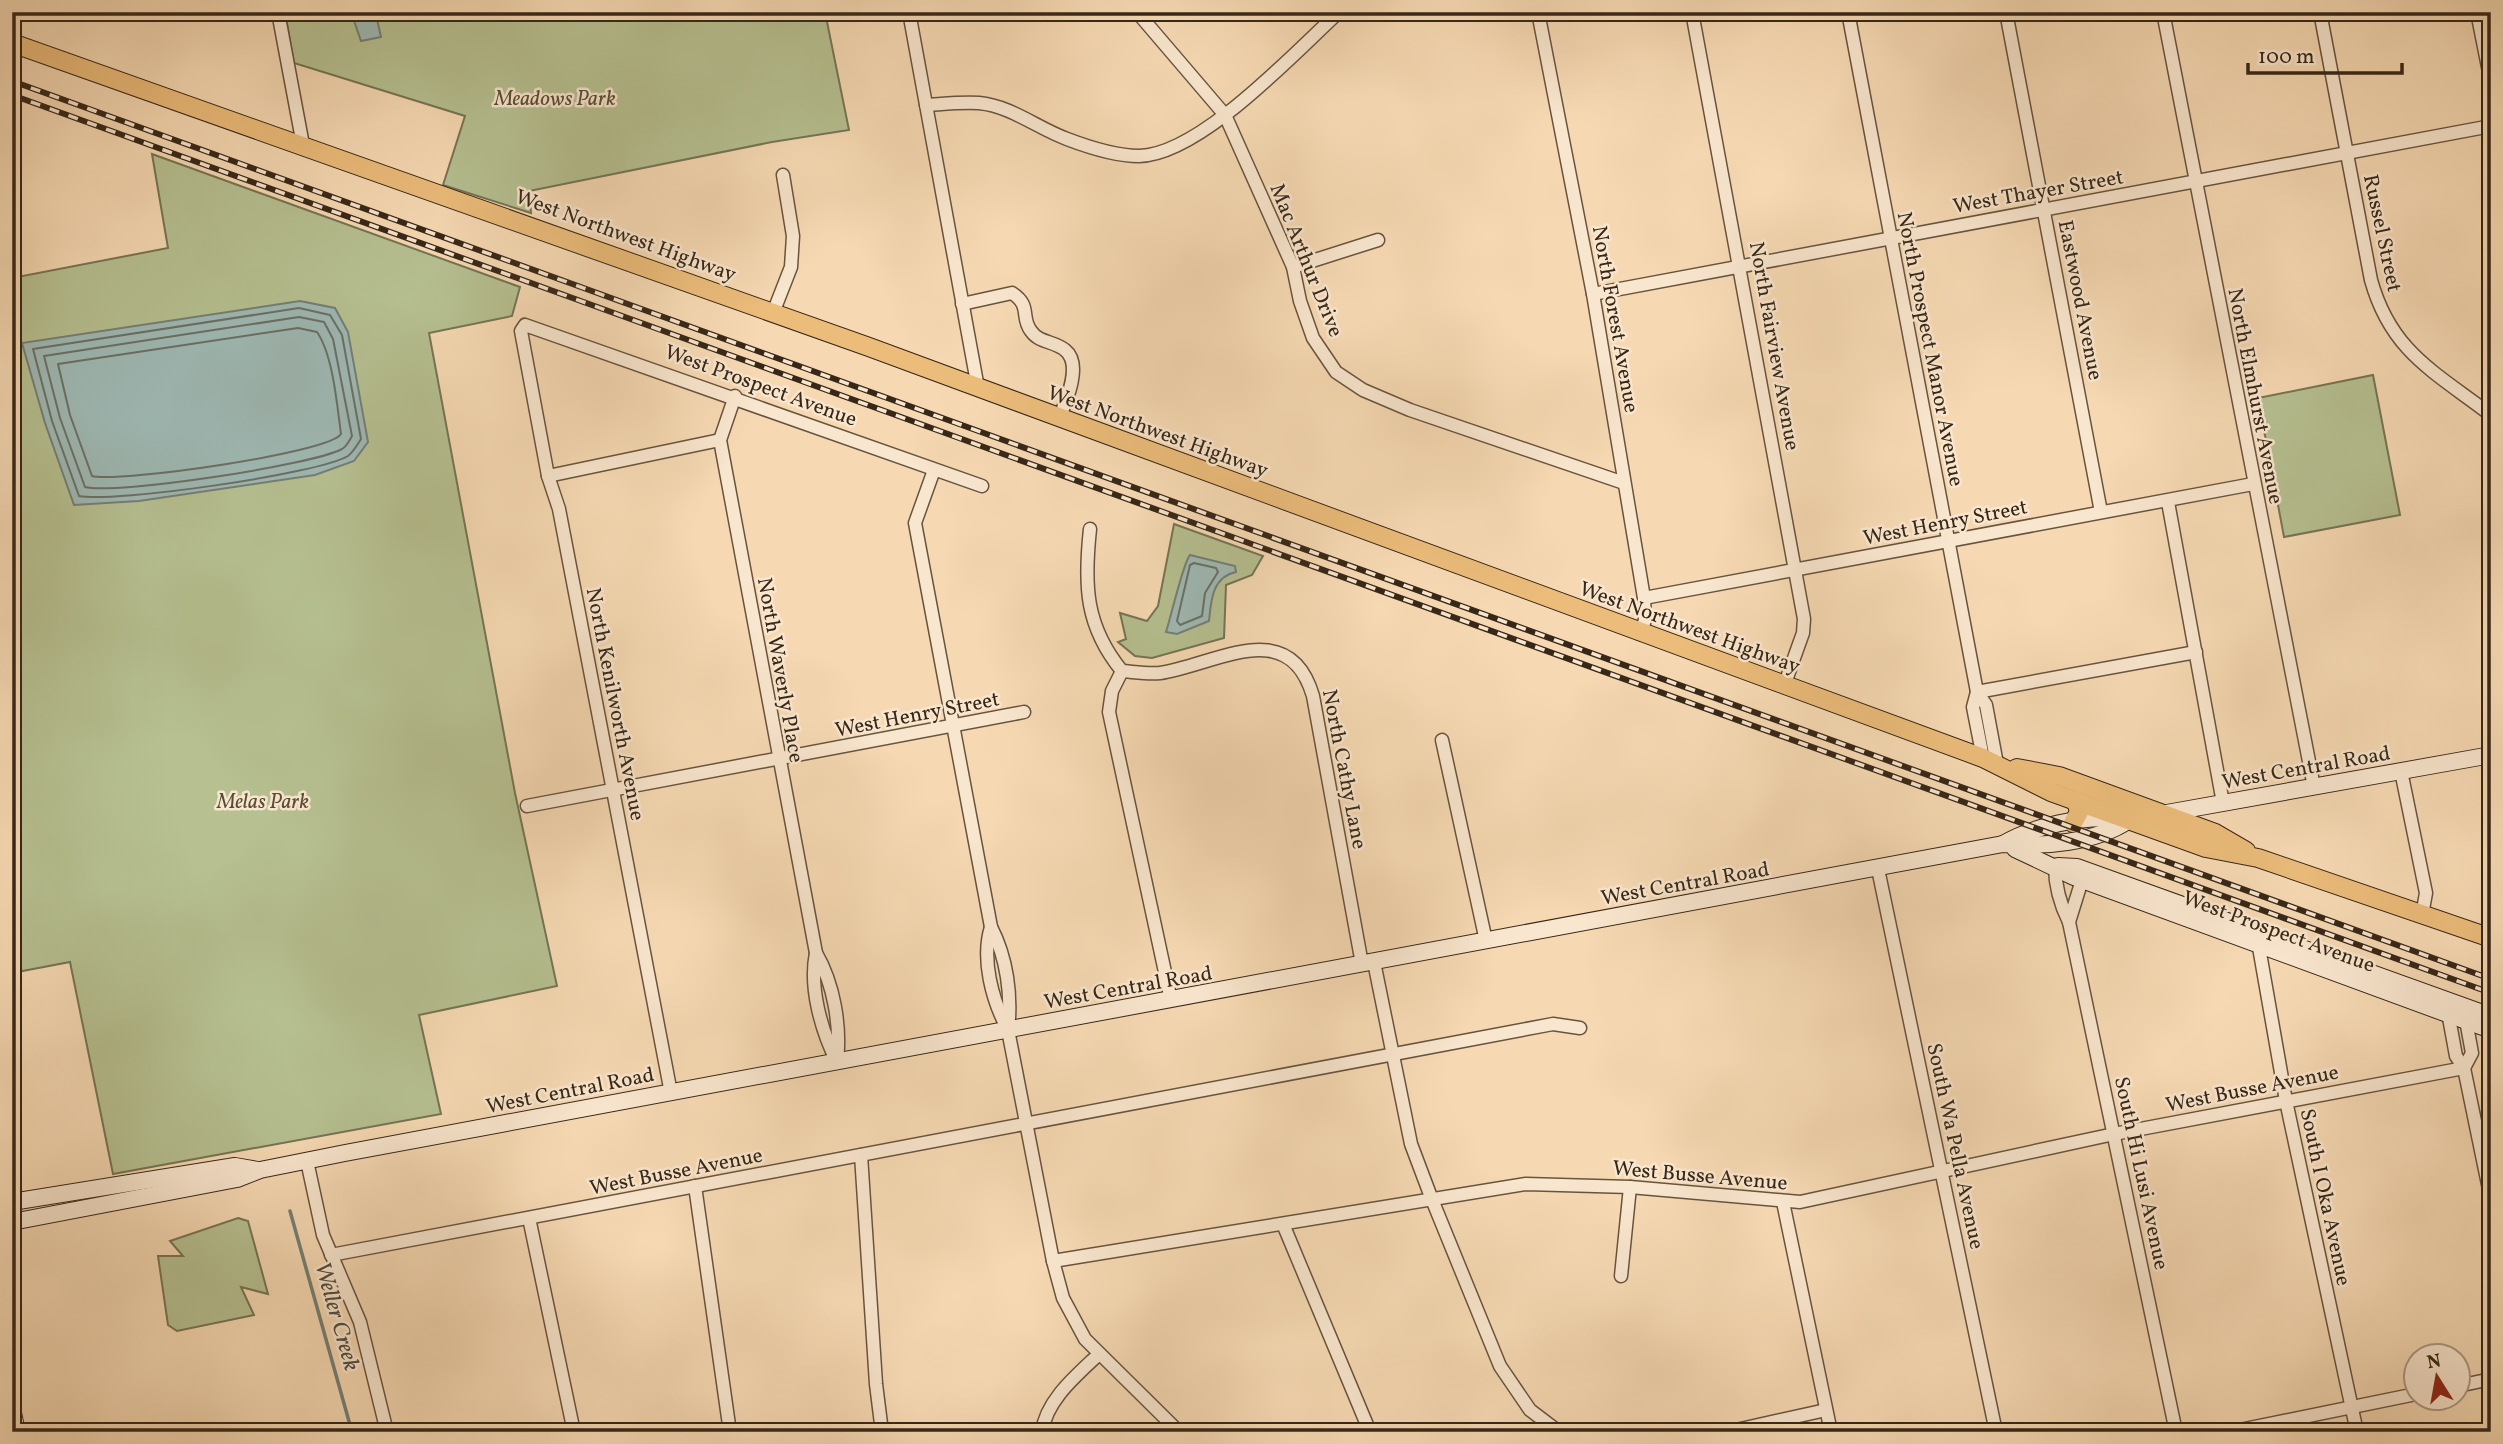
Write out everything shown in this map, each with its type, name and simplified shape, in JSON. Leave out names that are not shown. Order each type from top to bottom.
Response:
[{"type":"main road","name":"West Northwest Highway","points":[[12,43],[978,388],[1990,761],[2076,801],[2206,848],[2258,858],[2491,939]]},
{"type":"main road","name":"West Central Road","points":[[2003,844],[2022,833],[2101,817],[2129,820],[2491,755]]},
{"type":"main road","name":"West Northwest Highway","points":[[1990,761],[2059,776],[2215,833],[2258,858]]},
{"type":"main road","points":[[2073,823],[2079,812],[2076,801]]},
{"type":"main road","name":"West Central Road","points":[[12,1222],[237,1180],[260,1170],[307,1161],[2003,844],[2032,846],[2112,832],[2129,820]]},
{"type":"main road","points":[[2064,841],[2062,848],[2066,860],[2079,873]]},
{"type":"main road","name":"West Prospect Avenue","points":[[2003,844],[2055,866],[2464,1013],[2491,1030]]},
{"type":"main road","name":"West Prospect Avenue","points":[[2464,1013],[2491,1016]]},
{"type":"main road","name":"West Central Road","points":[[12,1202],[235,1166],[260,1170]]},
{"type":"main road","points":[[12,1408],[17,1432]]},
{"type":"street","points":[[278,12],[303,145]]},
{"type":"street","points":[[909,12],[978,388]]},
{"type":"street","name":"Mac Arthur Drive","points":[[1137,12],[1225,115],[1293,267],[1300,301],[1313,338],[1336,372],[1363,390],[1410,410],[1624,484]]},
{"type":"street","points":[[926,105],[979,103],[992,106],[1033,121],[1065,138],[1102,150],[1140,156],[1168,149],[1225,115],[1339,12]]},
{"type":"street","points":[[1416,12],[1432,12]]},
{"type":"street","name":"North Forest Avenue","points":[[1538,12],[1593,294],[1644,598],[1645,620],[1640,634]]},
{"type":"street","name":"North Fairview Avenue","points":[[1692,12],[1741,265],[1804,626],[1784,686]]},
{"type":"street","name":"North Prospect Manor Avenue","points":[[1849,12],[1977,692],[1986,705],[1990,761]]},
{"type":"street","name":"Eastwood Avenue","points":[[2006,12],[2101,512]]},
{"type":"street","name":"North Elmhurst Avenue","points":[[2163,12],[2314,787]]},
{"type":"street","name":"Russel Street","points":[[2320,12],[2371,280],[2384,317],[2408,351],[2491,415]]},
{"type":"street","points":[[2477,12],[2491,82]]},
{"type":"street","name":"West Thayer Street","points":[[1593,294],[2491,126]]},
{"type":"street","points":[[773,313],[791,267],[793,236],[783,174]]},
{"type":"street","points":[[1293,267],[1378,240]]},
{"type":"street","points":[[962,304],[1012,293],[1026,306],[1031,331],[1039,339],[1065,350],[1070,357],[1073,383],[1059,418]]},
{"type":"street","name":"West Prospect Avenue","points":[[525,325],[735,396],[982,486]]},
{"type":"street","name":"North Kenilworth Avenue","points":[[525,325],[522,335],[548,476],[559,509],[671,1093]]},
{"type":"street","name":"North Waverly Place","points":[[735,396],[720,440],[778,760],[817,953],[812,972],[826,1041],[837,1062]]},
{"type":"street","points":[[548,476],[720,440]]},
{"type":"street","points":[[934,470],[915,523],[991,927],[1002,949],[1011,1007],[1008,1030],[1053,1261],[1063,1298],[1073,1320],[1099,1354],[1179,1432]]},
{"type":"street","name":"West Henry Street","points":[[1644,598],[2253,484]]},
{"type":"street","points":[[2168,502],[2223,803]]},
{"type":"street","points":[[1090,530],[1085,577],[1088,600],[1105,650],[1122,671],[1112,691],[1109,712],[1171,1000]]},
{"type":"street","name":"North Cathy Lane","points":[[1122,671],[1162,673],[1223,654],[1243,651],[1285,655],[1306,673],[1368,963],[1393,1054],[1411,1144],[1500,1366],[1530,1410],[1559,1432]]},
{"type":"street","points":[[1977,692],[2196,652]]},
{"type":"street","name":"West Henry Street","points":[[527,806],[1024,712]]},
{"type":"street","points":[[1442,740],[1486,941]]},
{"type":"street","points":[[2401,771],[2426,894],[2422,915]]},
{"type":"street","name":"South Hi Lusi Avenue","points":[[2055,866],[2060,904],[2069,922],[2176,1432]]},
{"type":"street","name":"South Wa Pella Avenue","points":[[1878,869],[1996,1432]]},
{"type":"street","name":"South Hi Lusi Avenue","points":[[2069,922],[2079,873]]},
{"type":"street","name":"South I Oka Avenue","points":[[2257,937],[2286,1101],[2357,1432]]},
{"type":"street","points":[[2447,1007],[2456,1056],[2464,1068],[2491,1199]]},
{"type":"street","points":[[2464,1013],[2472,1054],[2464,1068]]},
{"type":"street","name":"West Busse Avenue","points":[[331,1255],[1553,1024],[1580,1028]]},
{"type":"street","name":"West Busse Avenue","points":[[1053,1261],[1431,1197],[1527,1184],[1630,1187],[1800,1202],[2114,1134],[2464,1068]]},
{"type":"street","points":[[861,1155],[876,1384],[882,1432]]},
{"type":"street","points":[[307,1161],[323,1235],[360,1322],[387,1432]]},
{"type":"street","points":[[695,1186],[730,1432]]},
{"type":"street","points":[[1622,1276],[1630,1187]]},
{"type":"street","points":[[1783,1202],[1831,1432]]},
{"type":"street","points":[[529,1218],[574,1432]]},
{"type":"street","points":[[1283,1224],[1370,1432]]},
{"type":"street","points":[[1042,1432],[1045,1418],[1060,1394],[1099,1354]]},
{"type":"street","points":[[2472,1383],[2491,1379]]},
{"type":"street","points":[[2230,1432],[2402,1397]]},
{"type":"street","points":[[1727,1432],[1826,1410]]},
{"type":"green space","name":"Meadows Park","points":[[285,12],[825,12],[849,130],[772,142],[529,191],[531,213],[443,185],[465,116],[294,63]]},
{"type":"green space","name":"Melas Park","points":[[152,154],[520,287],[512,316],[429,333],[515,793],[557,986],[419,1015],[441,1114],[113,1174],[70,962],[12,973],[12,278],[168,248]]},
{"type":"green space","points":[[2373,375],[2400,515],[2284,537],[2258,398]]},
{"type":"green space","points":[[1174,524],[1263,556],[1252,575],[1226,585],[1224,638],[1152,658],[1135,656],[1118,642],[1126,639],[1120,613],[1147,621],[1158,606]]},
{"type":"green space","points":[[238,1218],[248,1221],[268,1294],[241,1287],[254,1315],[177,1331],[168,1325],[158,1256],[183,1256],[170,1241]]},
{"type":"water","points":[[351,12],[386,12],[387,17],[377,19],[381,37],[361,41]]},
{"type":"water","points":[[300,301],[335,308],[348,332],[368,442],[354,461],[315,475],[139,501],[74,505],[45,423],[22,343]]},
{"type":"water","points":[[1190,555],[1235,566],[1236,572],[1217,584],[1209,621],[1177,634],[1166,632],[1181,579]]},
{"type":"waterway","name":"Weller Creek","points":[[290,1211],[352,1432]]},
{"type":"railway","points":[[12,81],[2491,979]]},
{"type":"railway","points":[[12,95],[2491,993]]}]
